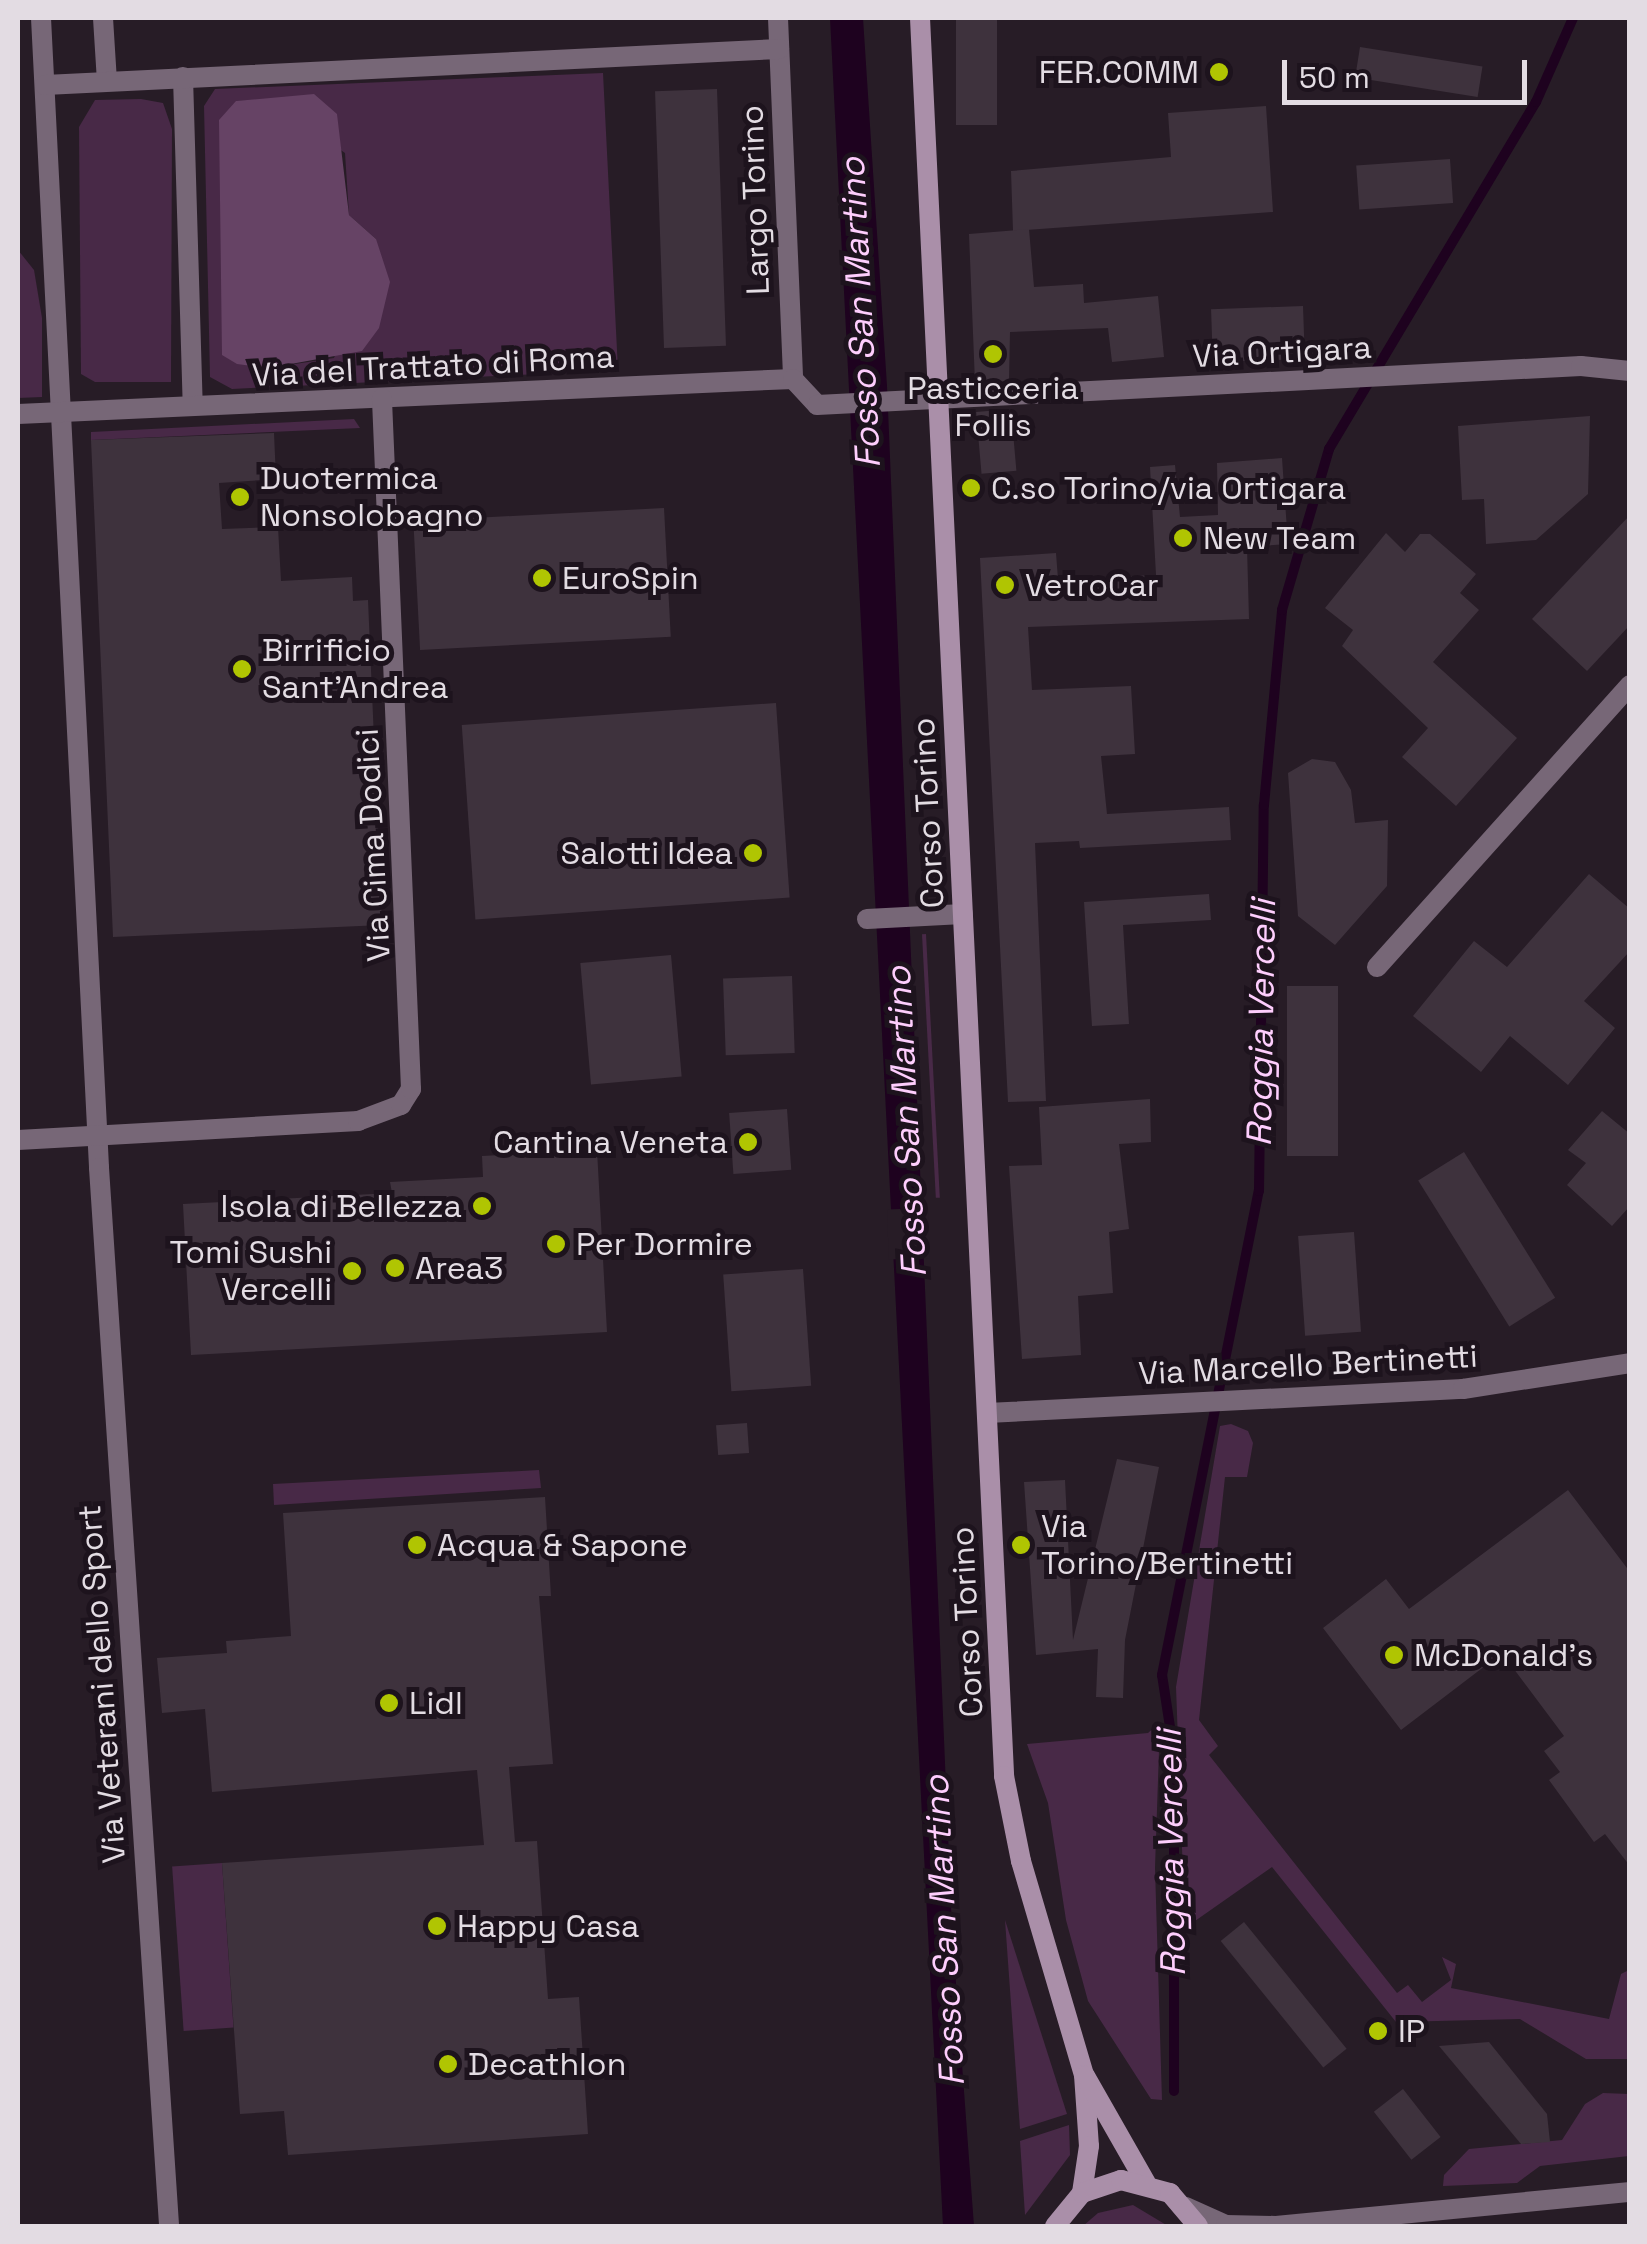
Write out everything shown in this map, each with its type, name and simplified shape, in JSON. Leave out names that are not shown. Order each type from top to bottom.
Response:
[{"type":"main road","name":"Corso Torino","points":[[920,18],[1004,1776],[1021,1861],[1084,2075],[1089,2146],[1082,2193]]},
{"type":"main road","name":"Corso Torino","points":[[1084,2075],[1146,2182],[1186,2207],[1198,2226]]},
{"type":"main road","points":[[1055,2226],[1082,2193],[1121,2180],[1146,2182]]},
{"type":"street","name":"Via Veterani dello Sport","points":[[41,18],[98,1137],[169,2226]]},
{"type":"street","points":[[103,18],[107,82]]},
{"type":"street","name":"Largo Torino","points":[[778,18],[793,379]]},
{"type":"street","points":[[45,85],[779,48]]},
{"type":"street","points":[[183,78],[193,406]]},
{"type":"street","name":"Via Ortigara","points":[[793,379],[817,405],[938,402],[1581,366],[1630,371]]},
{"type":"street","name":"Via del Trattato di Roma","points":[[18,414],[793,379]]},
{"type":"street","name":"Via Cima Dodici","points":[[98,1137],[358,1122],[401,1105],[413,1066],[382,399]]},
{"type":"street","points":[[1377,967],[1630,685]]},
{"type":"street","points":[[867,920],[963,914]]},
{"type":"street","points":[[18,1140],[98,1137]]},
{"type":"street","name":"Via Marcello Bertinetti","points":[[987,1413],[1462,1389],[1630,1364]]},
{"type":"street","points":[[1186,2207],[1226,2225],[1276,2226],[1630,2192]]},
{"type":"shaded area","points":[[603,73],[618,370],[232,389],[210,377],[204,106],[215,89]],"holes":[[[269,100],[345,153],[349,215],[376,239],[334,358],[269,368],[236,101]]]},
{"type":"shaded area","points":[[314,94],[337,114],[349,215],[376,239],[390,282],[379,328],[362,351],[269,368],[237,364],[222,355],[219,120],[236,101]]},
{"type":"shaded area","points":[[141,99],[163,103],[172,129],[171,382],[95,382],[81,374],[79,127],[95,100]]},
{"type":"shaded area","points":[[18,250],[34,270],[42,318],[42,397],[18,398]]},
{"type":"shaded area","points":[[354,419],[360,428],[91,440],[91,432]]},
{"type":"shaded area","points":[[922,934],[926,934],[940,1198],[936,1198]]},
{"type":"shaded area","points":[[1231,1424],[1248,1431],[1253,1443],[1247,1477],[1225,1477],[1199,1720],[1218,1746],[1209,1755],[1397,1993],[1408,1985],[1422,2002],[1451,1980],[1442,1957],[1456,1964],[1451,1988],[1609,2019],[1621,1974],[1629,1970],[1629,2059],[1586,2059],[1520,2019],[1396,2022],[1272,1867],[1185,1928],[1176,1687],[1220,1426]]},
{"type":"shaded area","points":[[539,1470],[541,1488],[274,1505],[273,1484]]},
{"type":"shaded area","points":[[1160,1722],[1155,1868],[1162,2100],[1151,2099],[1088,2001],[1066,1920],[1048,1803],[1027,1744],[1148,1733]]},
{"type":"shaded area","points":[[222,1863],[234,2028],[184,2031],[172,1866]]},
{"type":"shaded area","points":[[1005,1920],[1067,2114],[1020,2129]]},
{"type":"shaded area","points":[[1603,2093],[1629,2094],[1629,2156],[1540,2166],[1517,2183],[1443,2186],[1444,2175],[1469,2149],[1562,2140],[1585,2104]]},
{"type":"shaded area","points":[[1069,2125],[1070,2155],[1025,2215],[1020,2141]]},
{"type":"shaded area","points":[[1133,2205],[1168,2226],[1083,2226],[1098,2213]]},
{"type":"water","name":"Fosso San Martino","points":[[830,18],[863,18],[887,386],[952,1929],[974,2226],[943,2226]]},
{"type":"pier","points":[[928,1208],[930,1258],[889,1259],[887,1209]]},
{"type":"building","points":[[956,18],[997,18],[997,125],[956,125]]},
{"type":"building","points":[[1360,47],[1482,66],[1478,97],[1355,78]]},
{"type":"building","points":[[717,89],[726,346],[664,348],[655,91]]},
{"type":"building","points":[[1266,106],[1273,212],[1013,231],[1011,171],[1171,157],[1168,113]]},
{"type":"building","points":[[1450,159],[1453,203],[1359,209],[1356,166]]},
{"type":"building","points":[[1029,229],[1034,287],[1083,284],[1084,303],[1158,296],[1164,357],[1112,362],[1108,328],[1010,332],[1009,381],[975,383],[969,234]]},
{"type":"building","points":[[1303,306],[1305,359],[1213,362],[1211,309]]},
{"type":"building","points":[[1011,409],[1016,471],[982,474],[976,412]]},
{"type":"building","points":[[1590,416],[1588,494],[1536,540],[1486,544],[1484,499],[1462,500],[1458,426]]},
{"type":"building","points":[[274,433],[276,479],[219,483],[222,529],[278,527],[281,581],[352,577],[353,601],[368,600],[382,925],[113,937],[91,440]]},
{"type":"building","points":[[1282,458],[1288,544],[1247,547],[1249,619],[1028,627],[1032,690],[1131,686],[1135,754],[1101,756],[1107,814],[1229,807],[1231,840],[1080,848],[1079,841],[1035,843],[1046,1101],[1008,1102],[980,558],[1056,553],[1058,579],[1156,575],[1150,467],[1175,465],[1180,517],[1218,515],[1217,463]]},
{"type":"building","name":"EuroSpin","points":[[664,508],[671,637],[420,650],[413,521]]},
{"type":"building","points":[[1630,515],[1630,625],[1587,671],[1532,619]]},
{"type":"building","points":[[1386,533],[1405,552],[1420,534],[1430,534],[1476,574],[1460,593],[1479,610],[1433,662],[1517,738],[1456,806],[1402,757],[1428,728],[1342,646],[1353,630],[1325,608]]},
{"type":"building","points":[[776,703],[790,898],[475,919],[462,725]]},
{"type":"building","points":[[1312,759],[1335,762],[1351,790],[1355,823],[1388,820],[1387,886],[1335,945],[1298,916],[1288,773]]},
{"type":"building","points":[[1589,874],[1630,909],[1630,951],[1584,1001],[1615,1028],[1568,1085],[1510,1036],[1481,1072],[1413,1016],[1474,941],[1507,967]]},
{"type":"building","points":[[1209,894],[1211,920],[1123,925],[1129,1024],[1092,1026],[1084,902]]},
{"type":"building","points":[[671,955],[682,1077],[591,1084],[580,963]]},
{"type":"building","points":[[792,976],[795,1053],[726,1055],[723,978]]},
{"type":"building","points":[[1287,986],[1338,986],[1338,1156],[1287,1156]]},
{"type":"building","points":[[1150,1099],[1151,1142],[1119,1144],[1129,1229],[1109,1232],[1113,1293],[1078,1296],[1081,1355],[1022,1359],[1009,1166],[1042,1165],[1039,1107]]},
{"type":"building","points":[[787,1109],[791,1170],[733,1174],[729,1113]]},
{"type":"building","points":[[1602,1111],[1630,1134],[1630,1206],[1612,1226],[1567,1185],[1586,1163],[1568,1150]]},
{"type":"building","name":"Area3","points":[[597,1150],[607,1332],[191,1355],[183,1204],[392,1193],[390,1182],[483,1177],[482,1156]]},
{"type":"building","points":[[1464,1152],[1555,1298],[1509,1326],[1418,1181]]},
{"type":"building","points":[[1354,1232],[1361,1332],[1305,1336],[1298,1236]]},
{"type":"building","points":[[803,1269],[811,1386],[731,1391],[723,1275]]},
{"type":"building","points":[[747,1423],[749,1453],[718,1455],[716,1425]]},
{"type":"building","points":[[1117,1459],[1159,1467],[1125,1640],[1123,1698],[1096,1697],[1098,1649],[1036,1655],[1024,1482],[1065,1480],[1073,1640]]},
{"type":"building","points":[[1568,1490],[1630,1572],[1630,1866],[1605,1834],[1594,1842],[1549,1780],[1560,1772],[1544,1751],[1564,1736],[1502,1653],[1401,1730],[1323,1628],[1386,1579],[1409,1609]]},
{"type":"building","points":[[545,1497],[551,1596],[539,1596],[553,1764],[509,1767],[515,1842],[537,1841],[548,1999],[579,1997],[588,2134],[288,2155],[284,2111],[240,2114],[222,1863],[484,1845],[477,1770],[212,1792],[205,1709],[162,1713],[157,1658],[227,1653],[226,1641],[291,1636],[283,1513]]},
{"type":"building","points":[[1244,1922],[1347,2049],[1323,2068],[1221,1941]]},
{"type":"building","points":[[1489,2042],[1547,2114],[1550,2142],[1521,2144],[1439,2046]]},
{"type":"building","points":[[1403,2089],[1441,2137],[1411,2160],[1374,2112]]},
{"type":"waterway","name":"Roggia Vercelli","points":[[1174,2091],[1174,1753],[1162,1675],[1259,1191],[1264,805],[1282,610],[1329,449],[1536,102],[1573,18]]},
{"type":"place","name":"FER.COMM","points":[[1219,72]]},
{"type":"place","name":"Pasticceria Follis","points":[[993,354]]},
{"type":"place","name":"C.so Torino/via Ortigara","points":[[971,488]]},
{"type":"place","name":"Duotermica Nonsolobagno","points":[[240,497]]},
{"type":"place","name":"New Team","points":[[1183,538]]},
{"type":"place","name":"EuroSpin","points":[[542,578]]},
{"type":"place","name":"VetroCar","points":[[1005,585]]},
{"type":"place","name":"Birrificio Sant'Andrea","points":[[242,669]]},
{"type":"place","name":"Salotti Idea","points":[[753,853]]},
{"type":"place","name":"Cantina Veneta","points":[[748,1142]]},
{"type":"place","name":"Isola di Bellezza","points":[[482,1206]]},
{"type":"place","name":"Per Dormire","points":[[556,1244]]},
{"type":"place","name":"Area3","points":[[395,1268]]},
{"type":"place","name":"Tomi Sushi Vercelli","points":[[352,1271]]},
{"type":"place","name":"Acqua & Sapone","points":[[417,1545]]},
{"type":"place","name":"Via Torino/Bertinetti","points":[[1021,1545]]},
{"type":"place","name":"McDonald's","points":[[1394,1655]]},
{"type":"place","name":"Lidl","points":[[389,1703]]},
{"type":"place","name":"Happy Casa","points":[[437,1926]]},
{"type":"place","name":"IP","points":[[1378,2031]]},
{"type":"place","name":"Decathlon","points":[[448,2064]]}]
